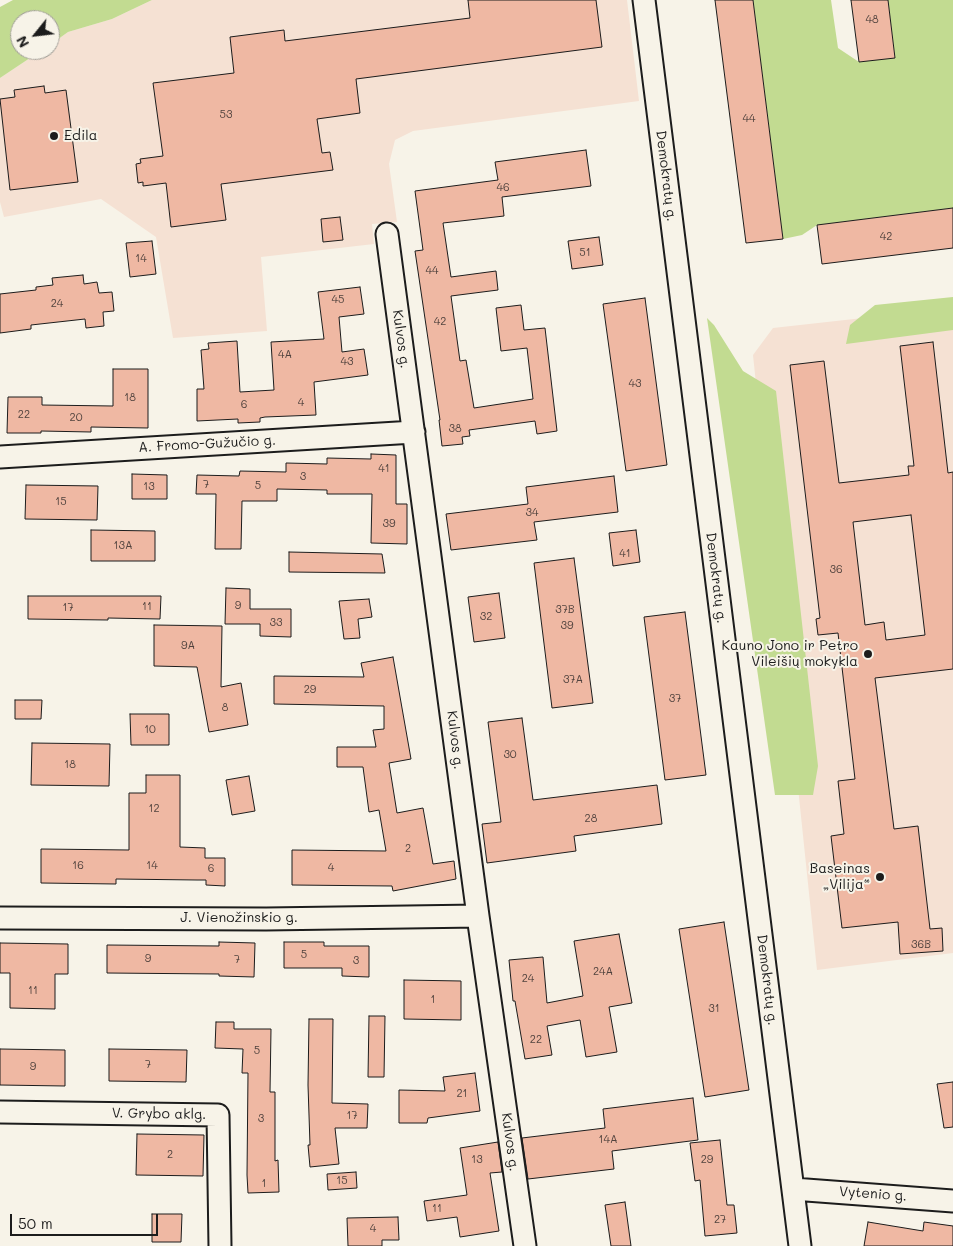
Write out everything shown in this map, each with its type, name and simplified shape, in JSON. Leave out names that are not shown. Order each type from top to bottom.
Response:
[{"type":"street","name":"Demokratų g.","points":[[644,0],[800,1246]]},
{"type":"street","name":"Kulvos g.","points":[[387,234],[478,916],[525,1246]]},
{"type":"street","name":"A. Fromo-Gužučio g.","points":[[0,457],[414,432]]},
{"type":"street","name":"J. Vienožinskio g.","points":[[0,918],[266,919],[478,916]]},
{"type":"street","name":"V. Grybo aklg.","points":[[0,1112],[218,1115],[220,1246]]},
{"type":"street","name":"Vytenio g.","points":[[792,1189],[953,1200]]},
{"type":"shaded area","points":[[152,0],[627,0],[639,101],[413,131],[395,140],[389,164],[397,222],[372,224],[374,244],[261,257],[267,331],[173,338],[156,237],[101,199],[4,217],[0,202],[0,78],[27,60],[60,60],[60,38],[68,32],[112,19]]},
{"type":"shaded area","name":"Kauno Jono ir Petro Vileišių mokykla","points":[[953,308],[953,953],[817,970],[753,355],[773,328]]},
{"type":"green space","points":[[13,0],[152,0],[112,19],[68,32],[60,38],[60,10],[10,10],[10,60],[27,60],[0,78],[0,7]]},
{"type":"green space","points":[[753,0],[831,0],[838,48],[859,62],[895,57],[888,0],[953,0],[953,208],[817,225],[802,235],[783,239]]},
{"type":"green space","points":[[953,297],[953,330],[846,344],[850,325],[875,305]]},
{"type":"green space","points":[[707,318],[714,325],[743,371],[776,391],[818,766],[813,795],[775,795]]},
{"type":"building","points":[[468,0],[596,0],[602,47],[356,79],[360,113],[317,119],[322,153],[330,152],[333,170],[221,184],[226,220],[171,227],[166,183],[143,186],[143,182],[138,183],[136,164],[141,163],[140,159],[163,156],[153,83],[234,73],[230,37],[284,30],[285,41],[470,18]]},
{"type":"building","points":[[715,0],[753,0],[783,239],[746,243]]},
{"type":"building","points":[[851,0],[888,0],[895,58],[859,62]]},
{"type":"building","points":[[44,86],[45,93],[66,90],[78,182],[10,190],[0,99],[15,97],[14,90]]},
{"type":"building","points":[[586,150],[591,186],[502,197],[504,216],[443,223],[451,277],[496,271],[498,290],[451,296],[460,361],[466,360],[474,408],[533,399],[527,348],[501,351],[496,308],[521,305],[524,330],[545,328],[557,431],[537,434],[535,421],[469,430],[470,436],[462,437],[463,444],[442,446],[440,420],[415,251],[423,250],[415,191],[498,180],[495,162]]},
{"type":"building","points":[[953,208],[953,248],[822,264],[817,225]]},
{"type":"building","points":[[340,217],[343,240],[323,242],[321,219]]},
{"type":"building","points":[[599,237],[603,265],[572,269],[568,241]]},
{"type":"building","points":[[152,241],[156,274],[130,277],[126,243]]},
{"type":"building","points":[[83,275],[84,284],[97,282],[99,293],[112,292],[114,311],[103,312],[104,326],[86,328],[85,319],[31,325],[31,329],[0,333],[0,294],[36,290],[36,287],[53,285],[52,278]]},
{"type":"building","points":[[360,287],[364,314],[339,317],[342,352],[364,349],[368,375],[314,382],[316,415],[265,417],[260,418],[260,422],[238,423],[238,419],[197,421],[197,389],[204,389],[201,350],[209,349],[208,343],[237,341],[240,392],[274,390],[271,342],[324,339],[318,292]]},
{"type":"building","points":[[645,298],[667,465],[626,471],[603,304]]},
{"type":"building","points":[[933,342],[948,473],[953,472],[953,669],[875,678],[894,829],[918,826],[930,929],[942,928],[943,951],[900,954],[898,922],[842,928],[831,836],[844,834],[838,781],[855,779],[838,633],[818,635],[816,619],[820,618],[790,365],[824,361],[839,483],[909,475],[908,466],[914,466],[900,346]],"holes":[[[911,515],[925,635],[886,640],[884,622],[865,625],[853,522]]]},
{"type":"building","points":[[113,369],[148,369],[148,428],[91,427],[91,432],[41,431],[41,433],[7,433],[8,397],[42,397],[42,405],[113,406]]},
{"type":"building","points":[[371,454],[396,455],[396,504],[407,504],[407,544],[371,543],[372,494],[327,494],[327,490],[277,489],[277,501],[242,501],[241,549],[215,549],[216,494],[196,494],[197,475],[239,476],[240,471],[286,472],[286,463],[327,464],[327,458],[371,459]]},
{"type":"building","points":[[132,474],[167,475],[167,499],[132,499]]},
{"type":"building","points":[[614,476],[618,512],[534,522],[537,540],[451,550],[446,514],[528,504],[526,487]]},
{"type":"building","points":[[26,485],[98,486],[97,520],[25,519]]},
{"type":"building","points":[[91,530],[155,531],[155,561],[91,561]]},
{"type":"building","points":[[636,530],[640,562],[613,566],[609,533]]},
{"type":"building","points":[[289,552],[382,554],[385,573],[289,572]]},
{"type":"building","points":[[574,558],[593,703],[552,708],[534,563]]},
{"type":"building","points":[[226,588],[250,589],[250,609],[291,609],[291,637],[260,636],[260,624],[225,624]]},
{"type":"building","points":[[499,593],[505,638],[474,642],[468,597]]},
{"type":"building","points":[[28,596],[161,596],[160,619],[28,619]]},
{"type":"building","points":[[369,599],[372,617],[358,619],[360,638],[344,639],[339,601]]},
{"type":"building","points":[[685,612],[706,775],[665,780],[644,617]]},
{"type":"building","points":[[154,625],[222,626],[221,687],[241,683],[248,725],[209,732],[197,667],[154,666]]},
{"type":"building","points":[[393,657],[411,759],[389,763],[397,813],[423,808],[433,864],[454,861],[456,879],[393,891],[392,886],[292,885],[292,850],[386,851],[379,810],[369,812],[363,767],[337,767],[337,747],[376,747],[373,730],[384,729],[384,706],[274,704],[274,676],[364,677],[361,663]]},
{"type":"building","points":[[15,700],[42,700],[41,719],[15,719]]},
{"type":"building","points":[[130,714],[169,714],[169,745],[131,745]]},
{"type":"building","points":[[522,718],[533,800],[657,785],[662,824],[574,836],[576,851],[487,863],[482,824],[501,822],[488,722]]},
{"type":"building","points":[[32,743],[110,744],[109,786],[31,785]]},
{"type":"building","points":[[146,775],[180,775],[180,847],[205,848],[205,858],[225,858],[225,886],[206,885],[206,880],[116,879],[116,884],[41,883],[41,849],[129,850],[129,793],[146,793]]},
{"type":"building","points":[[249,776],[255,811],[232,815],[226,780]]},
{"type":"building","points":[[724,922],[749,1090],[705,1097],[679,929]]},
{"type":"building","points":[[619,934],[632,1003],[609,1007],[617,1052],[586,1057],[580,1020],[547,1026],[552,1055],[525,1059],[515,1001],[513,1001],[509,960],[543,957],[547,1003],[583,996],[574,941]]},
{"type":"building","points":[[219,942],[255,943],[254,977],[219,976],[219,974],[107,973],[107,945],[219,946]]},
{"type":"building","points":[[284,942],[324,942],[324,946],[369,946],[369,977],[342,976],[342,968],[284,968]]},
{"type":"building","points":[[0,943],[68,944],[68,974],[55,974],[55,1009],[10,1008],[10,973],[0,973]]},
{"type":"building","points":[[404,980],[461,981],[461,1020],[404,1019]]},
{"type":"building","points":[[369,1016],[385,1016],[384,1077],[368,1077]]},
{"type":"building","points":[[309,1019],[333,1019],[332,1103],[368,1104],[367,1128],[335,1128],[339,1164],[310,1167],[308,1145],[310,1145],[308,1085]]},
{"type":"building","points":[[216,1022],[234,1022],[234,1029],[271,1029],[270,1092],[275,1092],[275,1161],[278,1160],[279,1192],[248,1193],[248,1073],[242,1073],[243,1049],[215,1048]]},
{"type":"building","points":[[0,1049],[65,1050],[65,1086],[0,1085]]},
{"type":"building","points":[[109,1049],[187,1050],[186,1082],[109,1081]]},
{"type":"building","points":[[475,1073],[480,1111],[428,1118],[427,1123],[399,1123],[399,1090],[445,1091],[443,1077]]},
{"type":"building","points":[[953,1082],[953,1127],[944,1128],[937,1084]]},
{"type":"building","points":[[693,1098],[698,1140],[612,1151],[614,1169],[528,1179],[522,1138],[605,1128],[603,1109]]},
{"type":"building","points":[[137,1134],[204,1135],[203,1176],[136,1175]]},
{"type":"building","points":[[720,1140],[727,1205],[734,1205],[737,1233],[705,1236],[700,1180],[695,1181],[690,1143]]},
{"type":"building","points":[[498,1142],[502,1172],[490,1173],[499,1231],[460,1237],[457,1217],[427,1221],[424,1201],[467,1195],[460,1148]]},
{"type":"building","points":[[356,1172],[357,1188],[328,1190],[327,1174]]},
{"type":"building","points":[[625,1202],[631,1246],[611,1246],[605,1205]]},
{"type":"building","points":[[152,1214],[182,1214],[181,1242],[152,1242]]},
{"type":"building","points":[[398,1217],[399,1240],[382,1240],[382,1246],[348,1246],[347,1218]]},
{"type":"building","points":[[868,1222],[923,1231],[924,1222],[953,1226],[953,1246],[864,1246]]},
{"type":"place","name":"Edila","points":[[54,136]]},
{"type":"place","name":"Kauno Jono ir Petro Vileišių mokykla","points":[[868,654]]},
{"type":"place","name":"Baseinas „Vilija“","points":[[880,877]]}]
